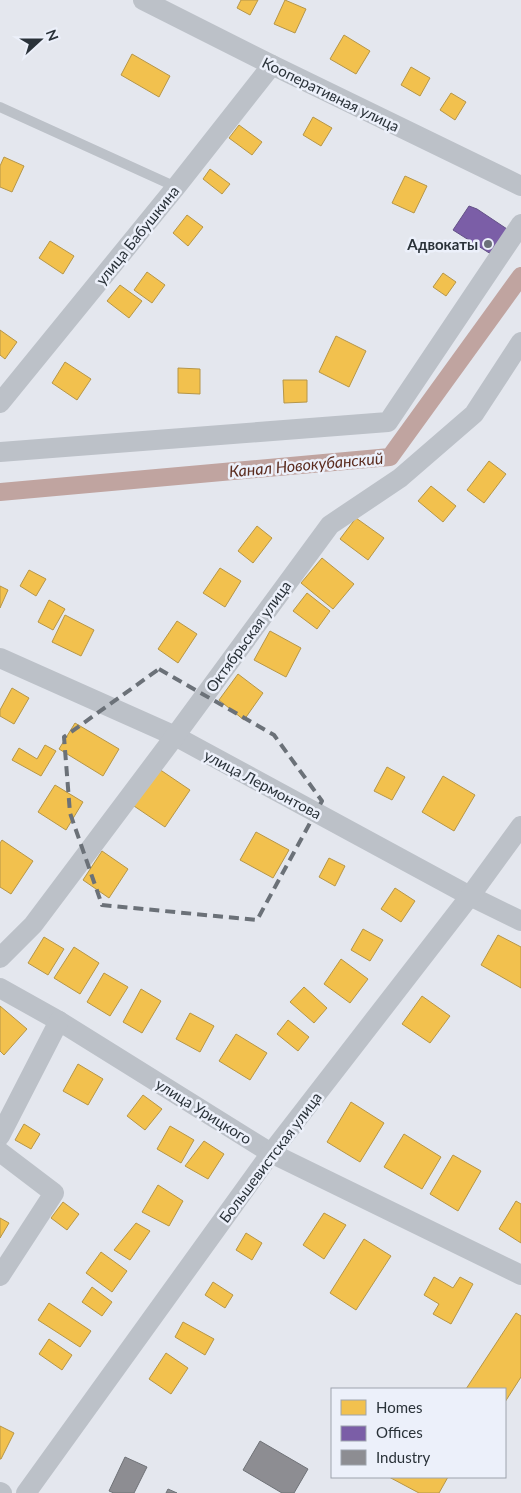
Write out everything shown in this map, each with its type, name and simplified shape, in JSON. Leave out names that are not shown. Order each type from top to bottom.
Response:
[{"type":"street","name":"Кооперативная улица","points":[[143,0],[521,186]]},
{"type":"street","name":"улица Бабушкина","points":[[0,403],[176,187],[272,65]]},
{"type":"street","points":[[0,452],[388,422],[521,224]]},
{"type":"street","name":"Октябрьская улица","points":[[0,958],[33,924],[330,526],[400,478],[474,414],[521,342]]},
{"type":"street","name":"улица Лермонтова","points":[[0,658],[174,736],[470,896],[521,921]]},
{"type":"street","name":"Большевистская улица","points":[[26,1493],[271,1153],[470,896],[521,826]]},
{"type":"street","name":"улица Урицкого","points":[[0,988],[59,1021],[271,1153],[521,1275]]},
{"type":"street","points":[[0,1136],[59,1021]]},
{"type":"street","points":[[0,1152],[54,1193],[0,1276]]},
{"type":"lane","points":[[0,107],[176,187]]},
{"type":"highlighted area","points":[[159,669],[274,735],[322,801],[257,920],[102,905],[70,813],[64,737]]},
{"type":"building: Homes","points":[[241,0],[258,0],[250,15],[237,8]]},
{"type":"building: Homes","points":[[285,0],[306,9],[295,33],[274,24]]},
{"type":"building: Homes","points":[[344,35],[370,51],[356,74],[330,59]]},
{"type":"building: Homes","points":[[132,54],[170,76],[159,97],[121,75]]},
{"type":"building: Homes","points":[[411,67],[430,78],[420,96],[401,85]]},
{"type":"building: Homes","points":[[451,93],[466,102],[455,120],[440,110]]},
{"type":"building: Homes","points":[[313,117],[332,128],[321,146],[303,135]]},
{"type":"building: Homes","points":[[239,125],[262,142],[252,155],[229,138]]},
{"type":"building: Homes","points":[[4,157],[24,166],[12,192],[0,187],[0,166]]},
{"type":"building: Homes","points":[[210,169],[230,184],[222,194],[203,179]]},
{"type":"building: Homes","points":[[405,176],[427,186],[414,213],[392,203]]},
{"type":"building: Homes","points":[[187,215],[203,227],[188,246],[173,233]]},
{"type":"building: Homes","points":[[50,241],[74,256],[63,274],[39,258]]},
{"type":"building: Homes","points":[[147,272],[165,285],[152,303],[134,290]]},
{"type":"building: Homes","points":[[443,273],[456,282],[446,296],[433,287]]},
{"type":"building: Homes","points":[[120,285],[142,301],[129,318],[107,301]]},
{"type":"building: Homes","points":[[0,330],[17,342],[5,359],[0,355]]},
{"type":"building: Homes","points":[[336,336],[366,351],[349,387],[319,372]]},
{"type":"building: Homes","points":[[65,362],[91,379],[77,400],[52,383]]},
{"type":"building: Homes","points":[[178,368],[200,369],[200,394],[178,393]]},
{"type":"building: Homes","points":[[283,380],[307,380],[307,402],[284,403]]},
{"type":"building: Homes","points":[[489,461],[506,474],[484,503],[467,490]]},
{"type":"building: Homes","points":[[431,486],[456,506],[443,522],[418,501]]},
{"type":"building: Homes","points":[[356,518],[384,538],[368,560],[340,539]]},
{"type":"building: Homes","points":[[257,526],[272,538],[253,563],[238,551]]},
{"type":"building: Homes","points":[[322,558],[354,584],[333,609],[301,583]]},
{"type":"building: Homes","points":[[220,568],[241,581],[225,607],[203,593]]},
{"type":"building: Homes","points":[[29,570],[46,579],[36,596],[20,586]]},
{"type":"building: Homes","points":[[0,586],[8,590],[0,608]]},
{"type":"building: Homes","points":[[307,593],[330,611],[317,629],[293,611]]},
{"type":"building: Homes","points":[[49,600],[65,609],[53,630],[38,622]]},
{"type":"building: Homes","points":[[65,615],[94,630],[81,656],[52,642]]},
{"type":"building: Homes","points":[[177,621],[197,634],[178,663],[158,649]]},
{"type":"building: Homes","points":[[270,631],[301,648],[286,677],[254,660]]},
{"type":"building: Homes","points":[[238,674],[263,693],[244,720],[219,700]]},
{"type":"building: Homes","points":[[12,688],[29,698],[14,724],[0,716],[0,710]]},
{"type":"building: Homes","points":[[75,723],[119,749],[103,776],[59,749]]},
{"type":"building: Homes","points":[[45,745],[56,751],[41,776],[12,760],[19,748],[37,759]]},
{"type":"building: Homes","points":[[387,767],[405,777],[392,800],[374,791]]},
{"type":"building: Homes","points":[[159,769],[190,790],[165,827],[134,806]]},
{"type":"building: Homes","points":[[443,776],[475,795],[454,831],[422,812]]},
{"type":"building: Homes","points":[[55,785],[83,802],[66,830],[38,812]]},
{"type":"building: Homes","points":[[256,832],[289,850],[273,878],[240,860]]},
{"type":"building: Homes","points":[[2,840],[33,861],[11,894],[0,887],[0,843]]},
{"type":"building: Homes","points":[[102,851],[128,869],[109,898],[83,880]]},
{"type":"building: Homes","points":[[329,858],[345,866],[335,886],[319,877]]},
{"type":"building: Homes","points":[[395,888],[415,901],[401,922],[381,909]]},
{"type":"building: Homes","points":[[363,929],[383,940],[370,961],[351,950]]},
{"type":"building: Homes","points":[[498,935],[521,947],[521,988],[481,965]]},
{"type":"building: Homes","points":[[44,937],[64,949],[48,975],[28,963]]},
{"type":"building: Homes","points":[[74,947],[99,963],[80,994],[54,978]]},
{"type":"building: Homes","points":[[341,959],[368,979],[350,1003],[324,984]]},
{"type":"building: Homes","points":[[104,973],[128,987],[110,1016],[87,1002]]},
{"type":"building: Homes","points":[[304,987],[327,1008],[314,1023],[290,1002]]},
{"type":"building: Homes","points":[[141,989],[161,1001],[142,1033],[123,1022]]},
{"type":"building: Homes","points":[[422,996],[450,1016],[430,1043],[402,1024]]},
{"type":"building: Homes","points":[[0,1006],[27,1029],[4,1055],[0,1051]]},
{"type":"building: Homes","points":[[190,1013],[214,1026],[200,1052],[176,1039]]},
{"type":"building: Homes","points":[[288,1020],[309,1037],[298,1051],[277,1034]]},
{"type":"building: Homes","points":[[236,1034],[267,1053],[250,1080],[219,1061]]},
{"type":"building: Homes","points":[[78,1064],[103,1079],[88,1105],[63,1091]]},
{"type":"building: Homes","points":[[143,1095],[162,1109],[145,1130],[127,1116]]},
{"type":"building: Homes","points":[[351,1102],[384,1123],[360,1162],[327,1142]]},
{"type":"building: Homes","points":[[24,1124],[40,1134],[31,1149],[15,1140]]},
{"type":"building: Homes","points":[[170,1126],[194,1140],[181,1163],[157,1149]]},
{"type":"building: Homes","points":[[404,1134],[441,1157],[422,1189],[384,1167]]},
{"type":"building: Homes","points":[[204,1141],[224,1154],[208,1179],[185,1166]]},
{"type":"building: Homes","points":[[453,1155],[481,1171],[458,1211],[430,1194]]},
{"type":"building: Homes","points":[[158,1185],[183,1201],[169,1226],[142,1212]]},
{"type":"building: Homes","points":[[516,1201],[521,1204],[521,1243],[499,1229]]},
{"type":"building: Homes","points":[[63,1202],[79,1214],[67,1230],[51,1218]]},
{"type":"building: Homes","points":[[324,1213],[346,1225],[324,1259],[303,1245]]},
{"type":"building: Homes","points":[[0,1218],[9,1223],[0,1238]]},
{"type":"building: Homes","points":[[136,1223],[150,1231],[130,1260],[114,1250]]},
{"type":"building: Homes","points":[[246,1233],[262,1243],[252,1260],[236,1250]]},
{"type":"building: Homes","points":[[364,1239],[391,1256],[356,1310],[330,1293]]},
{"type":"building: Homes","points":[[101,1252],[127,1271],[112,1292],[86,1273]]},
{"type":"building: Homes","points":[[434,1277],[453,1288],[460,1277],[473,1284],[451,1324],[433,1314],[439,1304],[424,1295]]},
{"type":"building: Homes","points":[[213,1282],[233,1295],[225,1308],[205,1295]]},
{"type":"building: Homes","points":[[92,1287],[112,1302],[102,1316],[82,1302]]},
{"type":"building: Homes","points":[[49,1303],[91,1331],[80,1347],[38,1320]]},
{"type":"building: Homes","points":[[516,1313],[521,1316],[521,1377],[506,1400],[506,1388],[467,1388]]},
{"type":"building: Homes","points":[[183,1322],[214,1339],[205,1355],[175,1337]]},
{"type":"building: Homes","points":[[49,1339],[72,1355],[62,1370],[39,1354]]},
{"type":"building: Homes","points":[[166,1353],[188,1368],[171,1394],[149,1379]]},
{"type":"building: Homes","points":[[0,1426],[14,1433],[1,1459],[0,1459]]},
{"type":"building: Homes","points":[[391,1478],[447,1478],[439,1493],[419,1493]]},
{"type":"building: Offices","name":"Адвокаты","points":[[469,206],[477,209],[510,231],[494,256],[453,230]]},
{"type":"building: Industry","points":[[260,1441],[308,1469],[294,1493],[282,1493],[243,1470]]},
{"type":"building: Industry","points":[[125,1457],[147,1467],[134,1493],[114,1493],[109,1491]]},
{"type":"building: Industry","points":[[168,1489],[177,1493],[166,1493]]},
{"type":"waterway","name":"Канал Новокубанский","points":[[0,492],[390,457],[521,276]]},
{"type":"place","name":"Адвокаты","points":[[488,244]]}]
